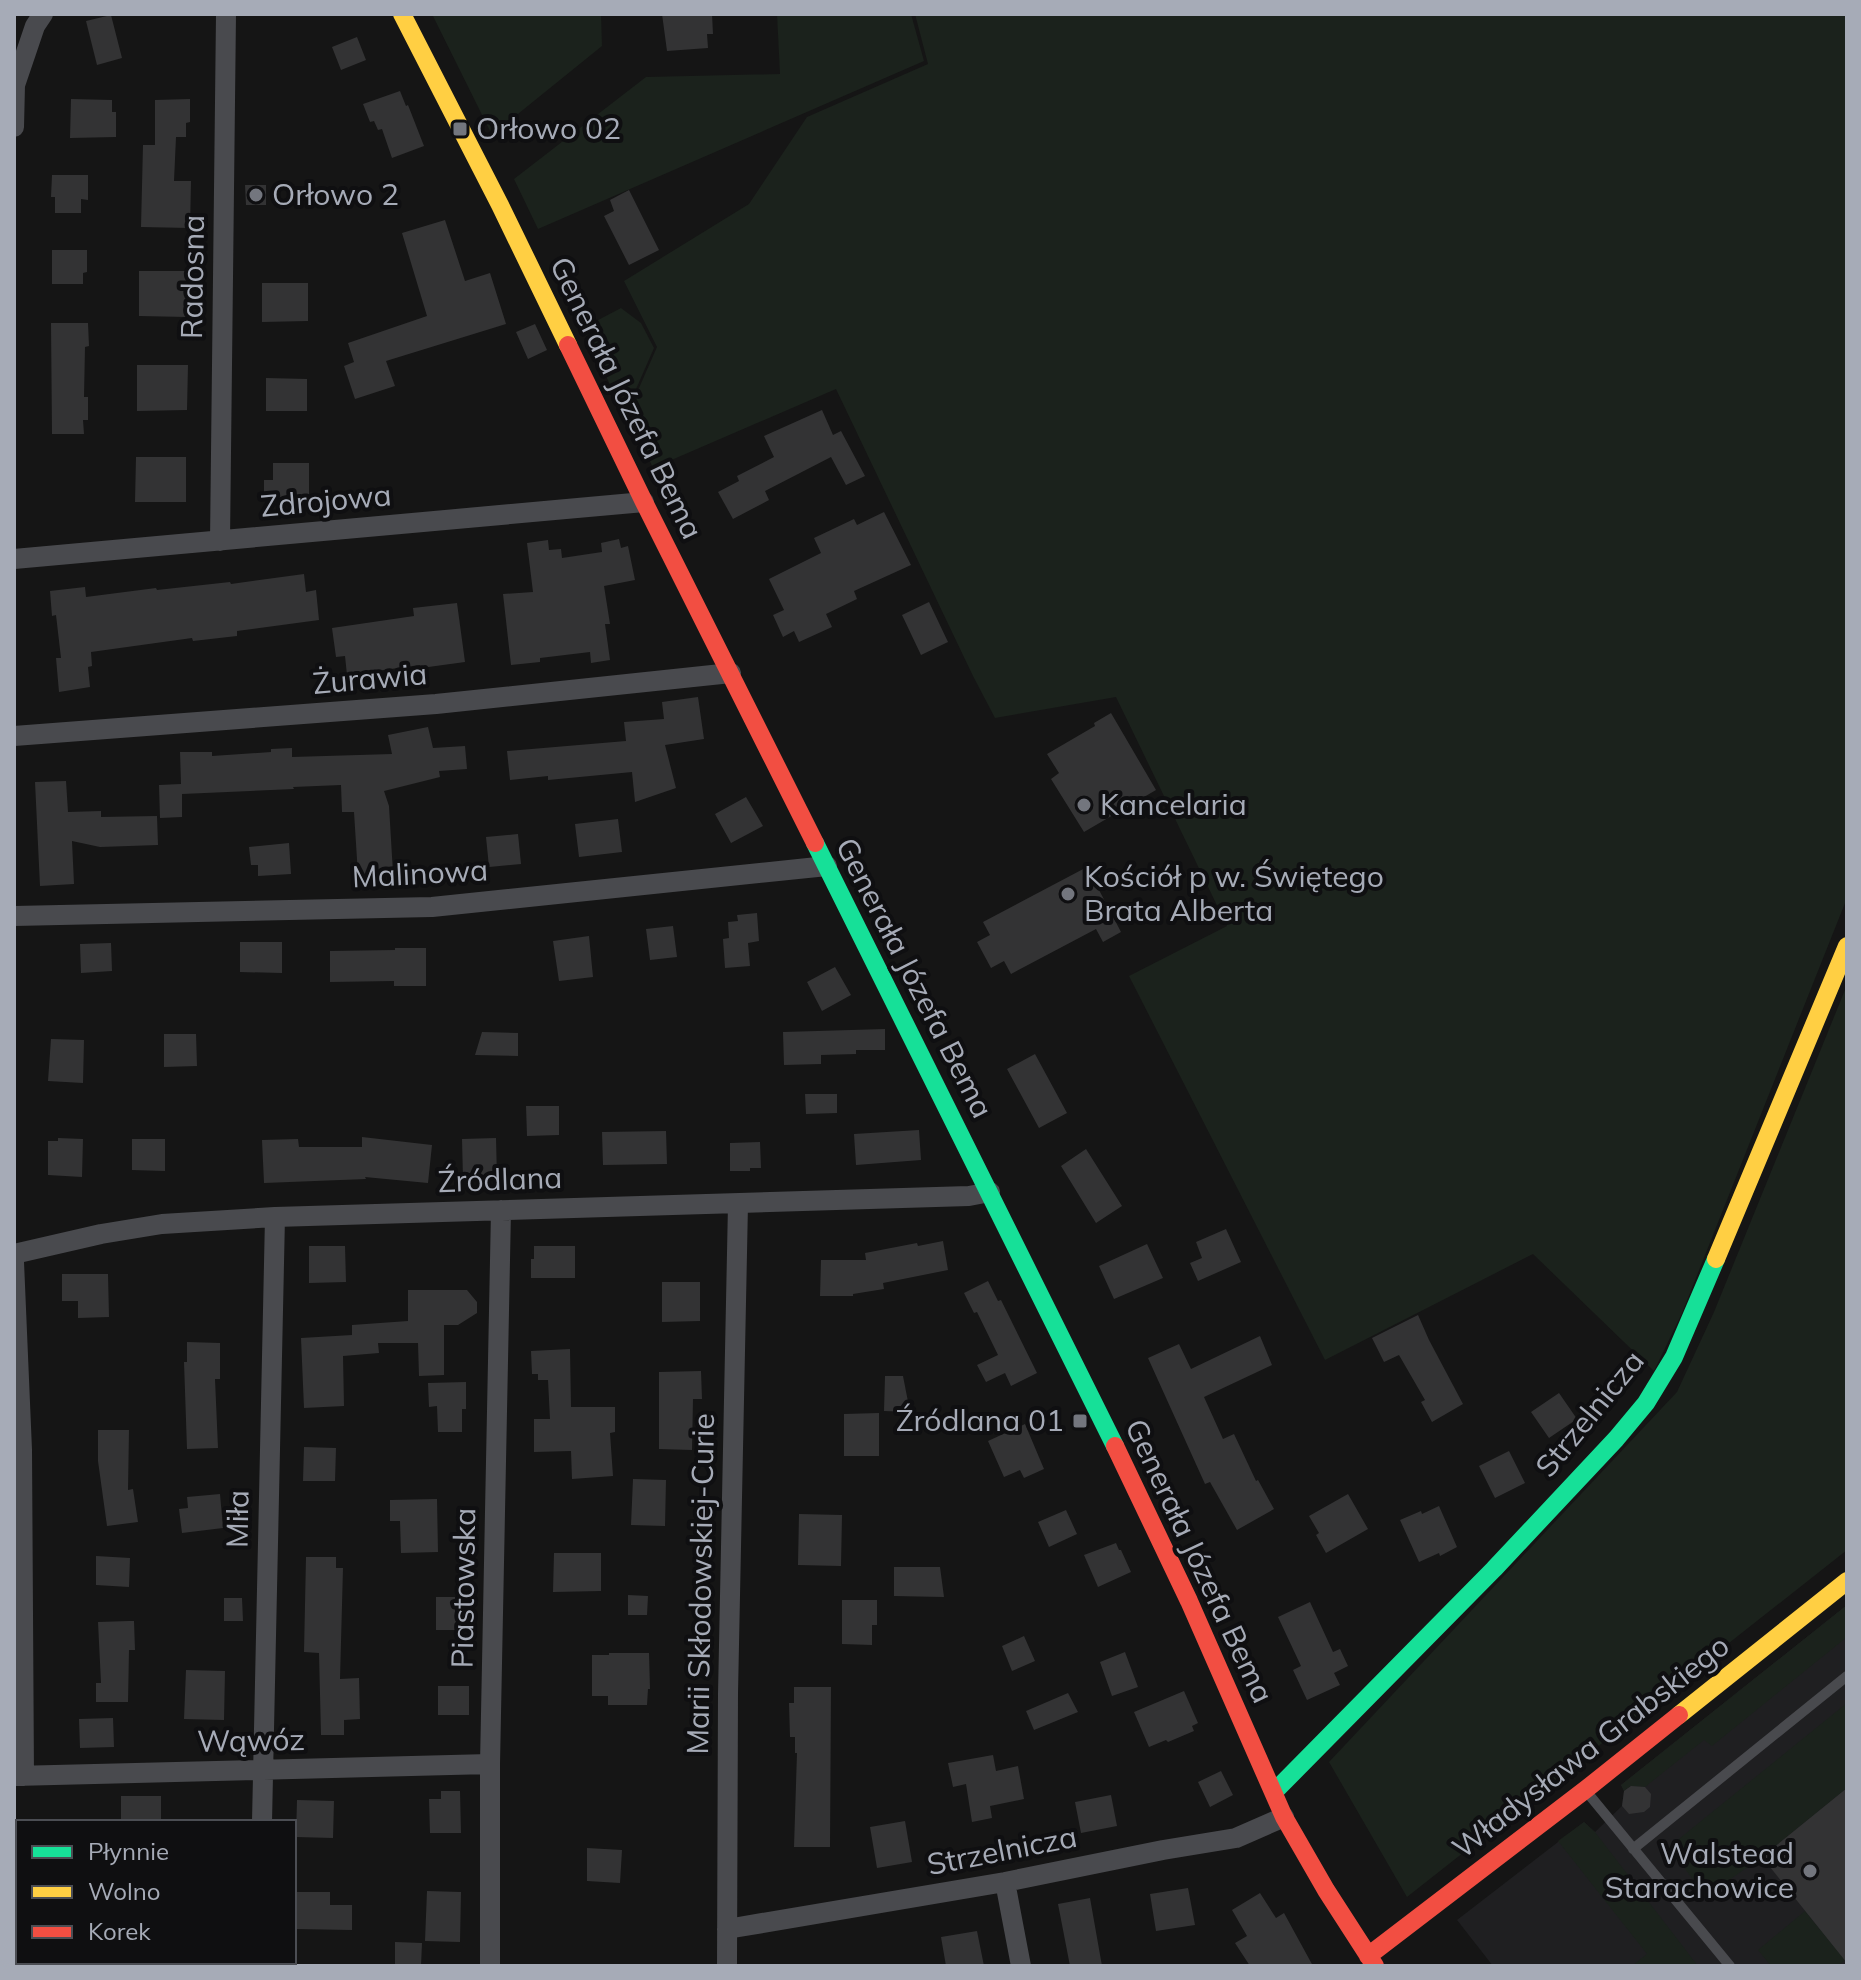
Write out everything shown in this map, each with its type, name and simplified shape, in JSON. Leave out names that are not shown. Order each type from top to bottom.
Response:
[{"type":"street","points":[[14,127],[15,85],[35,26],[43,14]]},
{"type":"street","name":"Radosna","points":[[220,541],[226,14]]},
{"type":"street","name":"Generała Józefa Bema","points":[[402,14],[500,205],[644,502],[1098,1409],[1284,1817],[1371,1961]]},
{"type":"street","name":"Zdrojowa","points":[[14,559],[644,502]]},
{"type":"street","name":"Żurawia","points":[[14,736],[436,704],[731,673]]},
{"type":"street","name":"Malinowa","points":[[14,916],[432,907],[827,866]]},
{"type":"street","name":"Strzelnicza","points":[[1274,1792],[1494,1569],[1646,1403],[1674,1357],[1695,1311],[1847,946]]},
{"type":"street","name":"Źródlana","points":[[14,1254],[162,1224],[275,1217],[969,1196],[990,1192]]},
{"type":"street","name":"Marii Skłodowskiej-Curie","points":[[727,1966],[728,1678],[738,1204]]},
{"type":"street","name":"Piastowska","points":[[490,1966],[490,1764],[501,1210]]},
{"type":"street","name":"Miła","points":[[262,1820],[275,1217]]},
{"type":"street","points":[[14,1262],[22,1450],[19,1776]]},
{"type":"street","name":"Władysława Grabskiego","points":[[1371,1961],[1847,1581]]},
{"type":"street","name":"Wąwóz","points":[[19,1776],[490,1764]]},
{"type":"street","name":"Strzelnicza","points":[[727,1929],[1005,1882],[1236,1838],[1284,1817]]},
{"type":"street","points":[[1005,1882],[1021,1966]]},
{"type":"lane","points":[[1633,1849],[1847,1676]]},
{"type":"lane","points":[[1585,1790],[1730,1966]]},
{"type":"shaded area","points":[[432,14],[601,14],[602,46],[492,135]]},
{"type":"shaded area","points":[[777,14],[911,14],[924,61],[538,229],[514,179],[646,77],[780,74]]},
{"type":"shaded area","points":[[915,14],[1847,14],[1847,898],[1682,1313],[1654,1371],[1533,1254],[1325,1360],[1129,976],[1227,926],[1116,697],[995,718],[836,389],[653,468],[628,413],[657,347],[624,281],[749,204],[807,117],[928,64]]},
{"type":"shaded area","points":[[621,308],[641,323],[654,348],[633,396],[616,397],[583,328]]},
{"type":"shaded area","points":[[1847,985],[1847,1550],[1407,1897],[1329,1762],[1677,1392],[1714,1312]]},
{"type":"shaded area","points":[[1847,1605],[1847,1966],[1493,1966],[1457,1920],[1584,1822],[1595,1832],[1622,1806],[1624,1791],[1621,1785]]},
{"type":"shaded area","points":[[1847,1605],[1847,1637],[1712,1746],[1704,1740],[1645,1787],[1631,1786],[1624,1791],[1621,1785]]},
{"type":"shaded area","points":[[1847,1703],[1847,1788],[1762,1857],[1715,1890],[1706,1890],[1697,1885],[1669,1847]]},
{"type":"shaded area","points":[[1584,1822],[1595,1832],[1698,1966],[1632,1966],[1647,1954],[1558,1841]]},
{"type":"shaded area","points":[[1805,1911],[1845,1960],[1838,1966],[1771,1966],[1758,1950]]},
{"type":"building","points":[[662,14],[712,14],[713,34],[707,34],[708,48],[667,51]]},
{"type":"building","points":[[111,15],[122,58],[97,65],[86,21]]},
{"type":"building","points":[[357,37],[366,60],[341,70],[332,47]]},
{"type":"building","points":[[400,91],[424,146],[392,158],[382,129],[378,130],[374,121],[370,122],[363,104]]},
{"type":"building","points":[[71,99],[112,100],[112,112],[116,112],[116,137],[70,138]]},
{"type":"building","points":[[190,99],[190,122],[186,123],[186,137],[176,137],[174,181],[191,181],[190,228],[141,227],[143,145],[155,145],[155,100]]},
{"type":"building","points":[[52,175],[88,175],[88,200],[81,199],[81,213],[55,213],[55,197],[51,197]]},
{"type":"building","name":"Orłowo 2","points":[[245,185],[266,185],[266,205],[246,205]]},
{"type":"building","points":[[629,190],[659,250],[629,265],[604,216],[614,211],[610,200]]},
{"type":"building","points":[[445,220],[465,281],[490,273],[506,324],[386,361],[395,386],[355,399],[344,366],[354,362],[348,343],[427,316],[402,233]]},
{"type":"building","points":[[52,250],[87,250],[87,272],[83,273],[83,284],[52,284]]},
{"type":"building","points":[[139,271],[187,271],[187,317],[139,316]]},
{"type":"building","points":[[262,283],[308,283],[308,321],[262,322]]},
{"type":"building","points":[[51,323],[88,323],[84,397],[88,397],[88,420],[83,420],[84,434],[52,434]]},
{"type":"building","points":[[535,324],[547,350],[528,359],[516,332]]},
{"type":"building","points":[[137,365],[188,365],[187,410],[137,411]]},
{"type":"building","points":[[266,378],[307,379],[307,411],[266,411]]},
{"type":"building","points":[[822,410],[833,435],[841,431],[865,476],[846,485],[831,457],[765,491],[769,500],[733,519],[718,492],[739,481],[737,476],[774,457],[764,436]]},
{"type":"building","points":[[136,457],[186,457],[186,502],[135,502]]},
{"type":"building","points":[[273,463],[309,463],[309,500],[264,500],[264,480],[273,480]]},
{"type":"building","points":[[884,512],[911,565],[854,591],[857,599],[826,614],[832,627],[799,642],[794,631],[783,637],[773,615],[784,610],[769,579],[821,553],[814,538],[854,519],[857,525]]},
{"type":"building","points":[[619,539],[621,548],[628,546],[635,580],[604,586],[610,624],[605,624],[610,660],[591,663],[590,652],[511,665],[503,594],[533,592],[527,543],[548,540],[549,550],[561,549],[562,558],[602,552],[601,543]]},
{"type":"building","points":[[304,574],[306,592],[316,590],[319,620],[237,631],[237,636],[193,641],[192,638],[91,652],[92,666],[88,667],[90,687],[59,692],[56,658],[61,658],[50,591],[85,587],[86,597]]},
{"type":"building","points":[[929,602],[948,642],[921,655],[902,615]]},
{"type":"building","points":[[457,603],[465,662],[347,675],[345,656],[336,657],[332,628],[414,616],[413,608]]},
{"type":"building","points":[[698,697],[704,739],[665,745],[676,788],[635,802],[632,772],[548,780],[548,776],[510,780],[507,751],[626,741],[624,722],[664,719],[662,702]]},
{"type":"building","points":[[1111,713],[1156,790],[1084,832],[1051,779],[1059,773],[1047,754]]},
{"type":"building","points":[[428,727],[433,748],[465,746],[467,769],[439,771],[440,777],[384,791],[389,806],[393,873],[358,875],[354,812],[342,812],[341,785],[182,794],[182,817],[160,818],[159,785],[181,784],[180,752],[212,752],[212,756],[292,748],[292,757],[392,754],[388,735]]},
{"type":"building","points":[[66,781],[68,812],[101,811],[101,817],[157,816],[158,845],[100,847],[72,841],[74,884],[40,886],[35,782]]},
{"type":"building","points":[[746,797],[763,826],[731,843],[715,814]]},
{"type":"building","points":[[618,819],[622,852],[579,857],[575,824]]},
{"type":"building","points":[[518,834],[521,864],[489,867],[486,837]]},
{"type":"building","points":[[289,843],[291,874],[258,876],[258,865],[251,865],[249,847]]},
{"type":"building","name":"Kościół p w. Świętego Brata Alberta","points":[[1087,867],[1121,932],[1103,942],[1096,929],[1011,974],[1004,961],[991,968],[977,942],[990,935],[983,922]]},
{"type":"building","points":[[757,913],[759,941],[748,943],[750,966],[725,968],[723,939],[729,938],[728,922],[738,921],[737,915]]},
{"type":"building","points":[[673,926],[677,957],[650,960],[646,929]]},
{"type":"building","points":[[589,936],[593,977],[559,981],[553,941]]},
{"type":"building","points":[[240,942],[282,942],[282,973],[240,972]]},
{"type":"building","points":[[111,943],[112,971],[81,973],[80,944]]},
{"type":"building","points":[[426,948],[426,986],[394,986],[394,981],[330,982],[330,951]]},
{"type":"building","points":[[835,967],[851,995],[822,1011],[807,982]]},
{"type":"building","points":[[885,1029],[885,1050],[821,1055],[821,1064],[784,1065],[783,1032]]},
{"type":"building","points":[[482,1032],[518,1033],[518,1056],[475,1055]]},
{"type":"building","points":[[164,1034],[196,1034],[197,1066],[164,1067]]},
{"type":"building","points":[[51,1039],[84,1040],[83,1083],[48,1081]]},
{"type":"building","points":[[1035,1054],[1067,1113],[1039,1128],[1007,1069]]},
{"type":"building","points":[[805,1094],[837,1094],[837,1113],[806,1114]]},
{"type":"building","points":[[526,1106],[559,1106],[559,1135],[527,1136]]},
{"type":"building","points":[[919,1130],[921,1160],[856,1165],[854,1134]]},
{"type":"building","points":[[666,1131],[667,1164],[603,1165],[602,1132]]},
{"type":"building","points":[[362,1137],[432,1145],[428,1183],[365,1177],[264,1183],[262,1140],[298,1139],[299,1147],[362,1147]]},
{"type":"building","points":[[58,1138],[83,1139],[82,1177],[48,1175],[48,1141],[58,1141]]},
{"type":"building","points":[[496,1138],[497,1179],[463,1179],[462,1139]]},
{"type":"building","points":[[132,1139],[165,1139],[165,1171],[132,1170]]},
{"type":"building","points":[[760,1142],[761,1168],[730,1171],[730,1143]]},
{"type":"building","points":[[1086,1149],[1122,1206],[1096,1223],[1061,1166]]},
{"type":"building","points":[[1226,1229],[1241,1262],[1198,1281],[1190,1263],[1202,1258],[1196,1242]]},
{"type":"building","points":[[943,1241],[948,1270],[883,1283],[884,1289],[853,1296],[820,1296],[821,1260],[866,1260],[865,1253]]},
{"type":"building","points":[[1147,1244],[1163,1278],[1114,1299],[1099,1266]]},
{"type":"building","points":[[309,1246],[345,1246],[346,1282],[309,1283]]},
{"type":"building","points":[[534,1246],[575,1246],[575,1278],[531,1278]]},
{"type":"building","points":[[62,1274],[108,1274],[109,1317],[78,1318],[78,1301],[62,1301]]},
{"type":"building","points":[[988,1281],[998,1301],[1001,1300],[1037,1373],[1011,1386],[1005,1373],[986,1382],[977,1365],[998,1355],[964,1293]]},
{"type":"building","points":[[662,1282],[700,1282],[700,1321],[662,1322]]},
{"type":"building","points":[[408,1290],[467,1290],[477,1302],[477,1313],[458,1325],[444,1325],[444,1375],[419,1376],[418,1343],[378,1343],[379,1353],[343,1356],[344,1406],[304,1408],[301,1338],[352,1335],[352,1325],[408,1321]]},
{"type":"building","points":[[1418,1315],[1463,1404],[1432,1422],[1421,1402],[1425,1400],[1399,1355],[1384,1362],[1372,1338]]},
{"type":"building","points":[[1260,1336],[1272,1365],[1204,1397],[1223,1439],[1234,1434],[1256,1481],[1274,1509],[1237,1530],[1210,1482],[1205,1484],[1148,1358],[1179,1344],[1191,1369]]},
{"type":"building","points":[[187,1342],[220,1343],[220,1379],[215,1379],[218,1448],[187,1449],[184,1362],[187,1362]]},
{"type":"building","points":[[570,1349],[571,1407],[615,1407],[615,1432],[610,1433],[613,1476],[572,1479],[571,1451],[534,1452],[534,1419],[550,1419],[548,1380],[538,1380],[538,1374],[532,1374],[531,1351]]},
{"type":"building","points":[[701,1371],[702,1399],[693,1399],[692,1450],[659,1449],[659,1372]]},
{"type":"building","points":[[885,1376],[903,1376],[910,1412],[884,1411]]},
{"type":"building","points":[[466,1382],[462,1432],[438,1432],[437,1406],[429,1407],[428,1383]]},
{"type":"building","points":[[1559,1393],[1577,1419],[1549,1438],[1531,1412]]},
{"type":"building","points":[[879,1413],[879,1456],[844,1456],[844,1414]]},
{"type":"building","points":[[1025,1424],[1044,1469],[1024,1478],[1020,1470],[1004,1477],[988,1441]]},
{"type":"building","points":[[98,1430],[129,1430],[128,1490],[133,1489],[138,1522],[107,1526],[98,1461]]},
{"type":"building","points":[[304,1447],[336,1448],[335,1481],[303,1481]]},
{"type":"building","points":[[1509,1451],[1525,1483],[1495,1498],[1479,1466]]},
{"type":"building","points":[[633,1479],[666,1480],[665,1526],[631,1525]]},
{"type":"building","points":[[220,1494],[223,1528],[182,1533],[179,1509],[188,1508],[187,1497]]},
{"type":"building","points":[[1348,1494],[1368,1529],[1326,1553],[1309,1516]]},
{"type":"building","points":[[437,1499],[438,1552],[401,1553],[400,1521],[390,1521],[390,1500]]},
{"type":"building","points":[[1439,1506],[1457,1547],[1419,1562],[1400,1520]]},
{"type":"building","points":[[1066,1510],[1077,1534],[1049,1547],[1038,1522]]},
{"type":"building","points":[[799,1514],[842,1515],[841,1566],[798,1565]]},
{"type":"building","points":[[1116,1543],[1131,1572],[1098,1587],[1084,1555]]},
{"type":"building","points":[[554,1553],[601,1553],[601,1591],[553,1592]]},
{"type":"building","points":[[96,1556],[130,1558],[129,1587],[96,1585]]},
{"type":"building","points":[[306,1557],[336,1557],[336,1568],[343,1568],[340,1679],[359,1678],[360,1719],[344,1720],[344,1735],[321,1735],[319,1653],[304,1652]]},
{"type":"building","points":[[894,1567],[940,1567],[944,1597],[894,1596]]},
{"type":"building","points":[[628,1595],[648,1596],[647,1615],[628,1615]]},
{"type":"building","points":[[436,1597],[467,1597],[467,1630],[436,1630]]},
{"type":"building","points":[[224,1598],[242,1598],[243,1621],[224,1621]]},
{"type":"building","points":[[842,1600],[877,1600],[877,1625],[872,1625],[872,1645],[842,1644]]},
{"type":"building","points":[[1310,1602],[1333,1652],[1340,1649],[1348,1666],[1334,1673],[1340,1685],[1307,1700],[1293,1670],[1301,1666],[1278,1617]]},
{"type":"building","points":[[134,1621],[135,1650],[129,1650],[128,1702],[96,1702],[96,1683],[101,1683],[98,1622]]},
{"type":"building","points":[[1024,1636],[1035,1661],[1012,1671],[1002,1646]]},
{"type":"building","points":[[1125,1652],[1138,1687],[1112,1696],[1100,1662]]},
{"type":"building","points":[[649,1653],[647,1705],[608,1705],[608,1696],[592,1696],[592,1655]]},
{"type":"building","points":[[186,1670],[225,1671],[224,1720],[184,1719]]},
{"type":"building","points":[[438,1686],[469,1686],[469,1715],[438,1715]]},
{"type":"building","points":[[794,1687],[831,1687],[830,1847],[794,1847],[797,1753],[795,1737],[790,1737],[789,1703],[794,1703]]},
{"type":"building","points":[[1184,1691],[1198,1723],[1192,1726],[1194,1731],[1149,1747],[1134,1712]]},
{"type":"building","points":[[1068,1693],[1078,1712],[1034,1730],[1026,1711]]},
{"type":"building","points":[[113,1718],[114,1747],[80,1748],[79,1719]]},
{"type":"building","points":[[993,1755],[996,1771],[1018,1766],[1024,1799],[990,1806],[992,1818],[972,1822],[966,1784],[953,1787],[948,1763]]},
{"type":"building","points":[[1221,1771],[1233,1795],[1210,1807],[1198,1782]]},
{"type":"building","points":[[1631,1786],[1645,1787],[1651,1794],[1650,1807],[1644,1812],[1629,1814],[1622,1806],[1624,1791]]},
{"type":"building","name":"Walstead Starachowice","points":[[1847,1788],[1847,1963],[1762,1857]]},
{"type":"building","points":[[441,1791],[460,1791],[461,1833],[430,1833],[429,1799],[441,1799]]},
{"type":"building","points":[[1111,1795],[1117,1826],[1081,1833],[1075,1802]]},
{"type":"building","points":[[121,1796],[161,1796],[161,1820],[121,1820]]},
{"type":"building","points":[[297,1800],[334,1801],[333,1838],[296,1837]]},
{"type":"building","points":[[905,1821],[912,1862],[877,1868],[870,1827]]},
{"type":"building","points":[[587,1848],[622,1850],[620,1883],[587,1881]]},
{"type":"building","points":[[1188,1888],[1195,1925],[1156,1931],[1150,1894]]},
{"type":"building","points":[[427,1891],[461,1892],[460,1942],[425,1941]]},
{"type":"building","points":[[296,1892],[330,1892],[330,1905],[352,1905],[352,1930],[296,1929]]},
{"type":"building","points":[[1260,1893],[1276,1918],[1284,1913],[1313,1966],[1250,1966],[1235,1943],[1247,1936],[1232,1910]]},
{"type":"building","points":[[1090,1898],[1102,1966],[1070,1966],[1058,1904]]},
{"type":"building","points":[[977,1931],[984,1966],[946,1966],[941,1937]]},
{"type":"building","points":[[395,1942],[422,1943],[421,1966],[395,1966]]},
{"type":"traffic: fast","points":[[815,843],[1115,1446]]},
{"type":"traffic: fast","points":[[1274,1792],[1494,1569],[1646,1403],[1674,1357],[1716,1259]]},
{"type":"traffic: slow","points":[[402,14],[568,345]]},
{"type":"traffic: slow","points":[[1716,1259],[1847,946]]},
{"type":"traffic: slow","points":[[1679,1715],[1847,1581]]},
{"type":"traffic: jam","points":[[568,345],[815,843]]},
{"type":"traffic: jam","points":[[1115,1446],[1189,1601],[1284,1817],[1375,1966]]},
{"type":"traffic: jam","points":[[1368,1956],[1679,1715]]},
{"type":"place","name":"Orłowo 02","points":[[460,129]]},
{"type":"place","name":"Orłowo 2","points":[[256,195]]},
{"type":"place","name":"Kancelaria","points":[[1084,805]]},
{"type":"place","name":"Kościół p w. Świętego Brata Alberta","points":[[1068,894]]},
{"type":"place","name":"Źródlana 01","points":[[1080,1421]]},
{"type":"place","name":"Walstead Starachowice","points":[[1810,1871]]}]
